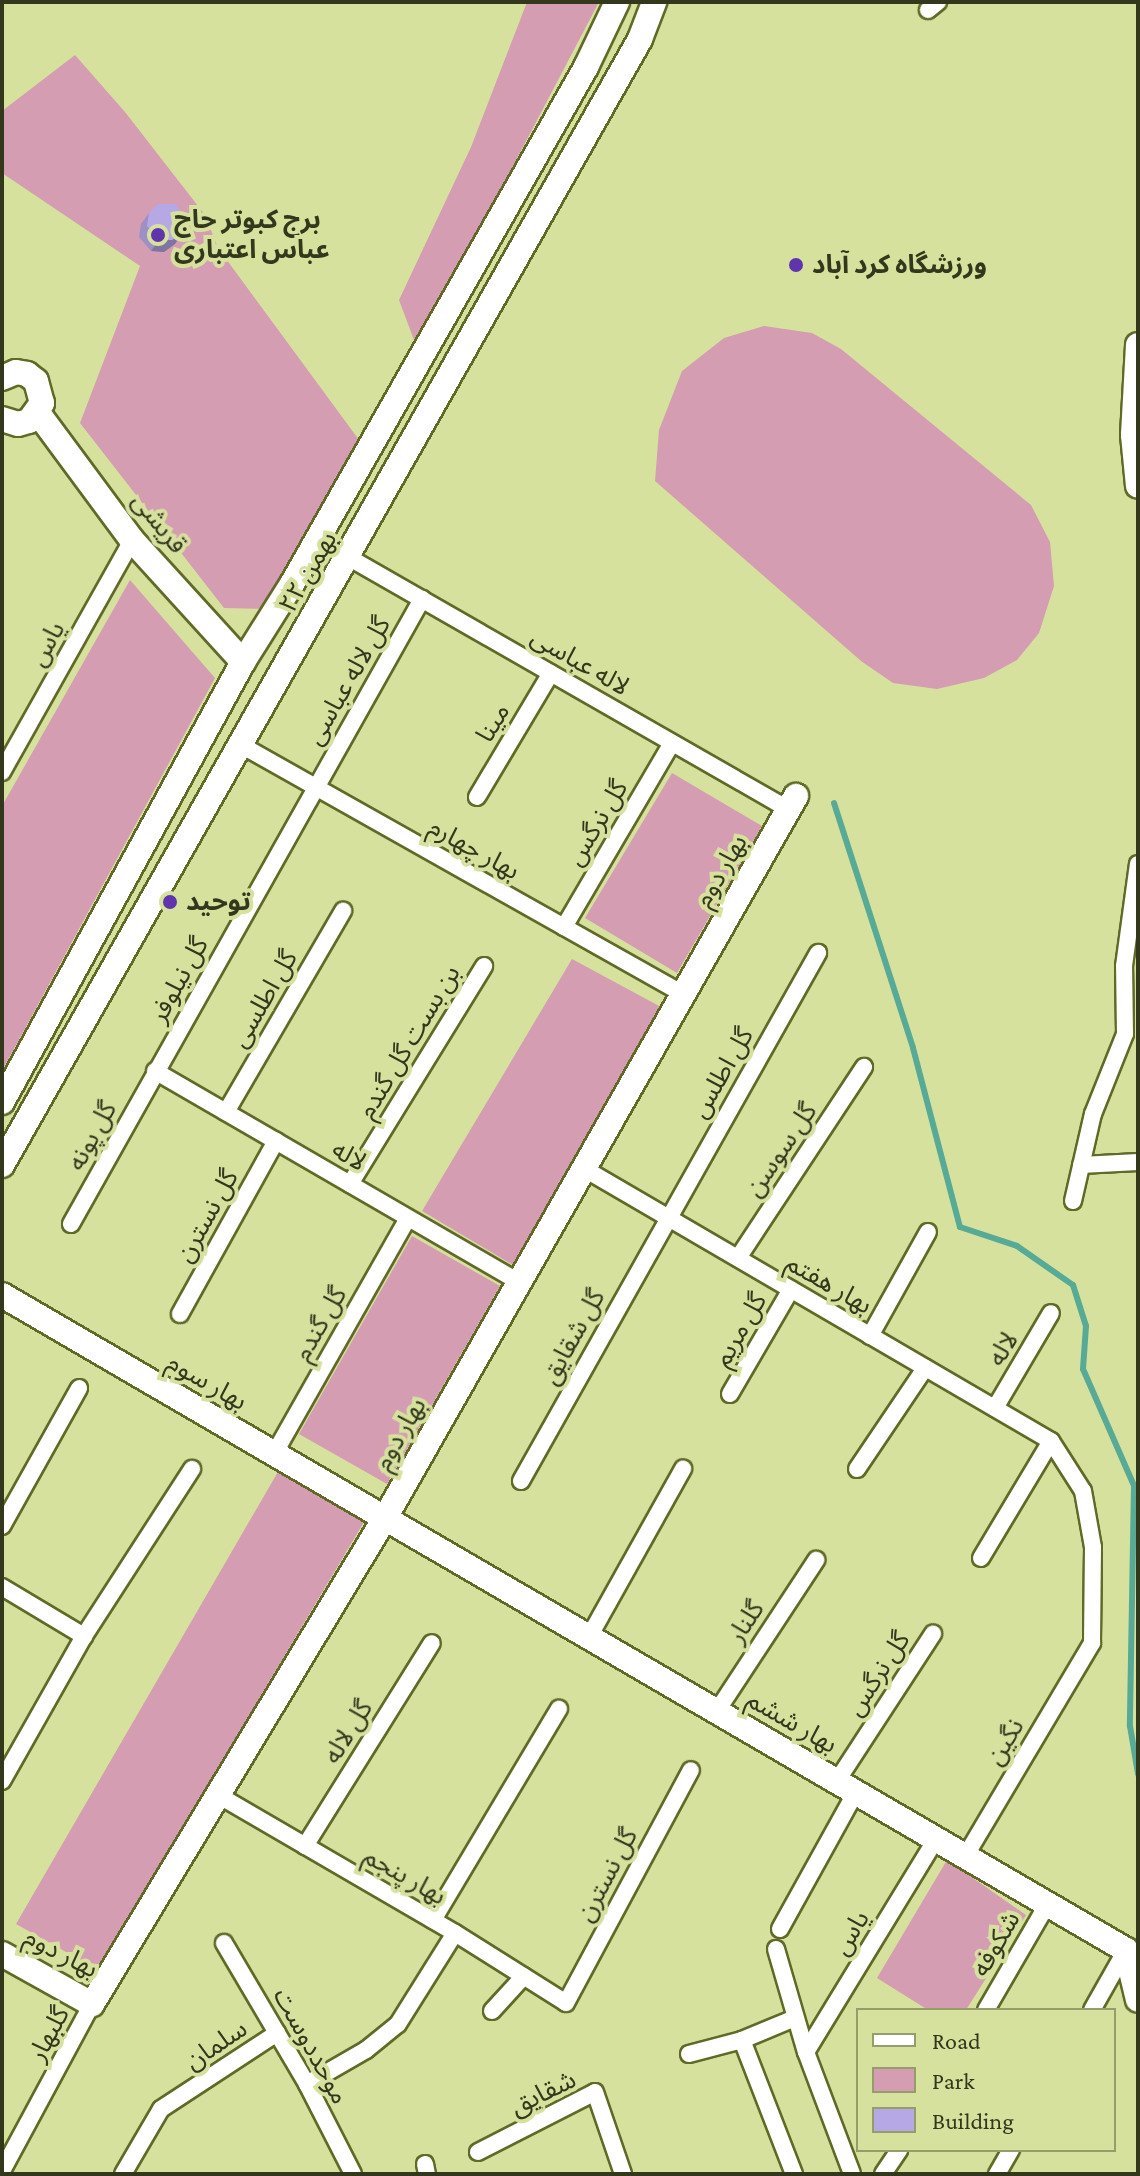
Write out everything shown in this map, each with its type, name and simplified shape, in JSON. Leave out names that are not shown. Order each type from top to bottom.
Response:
[{"type":"main road","points":[[617,3],[650,11]]},
{"type":"main road","name":"۲۲ بهمن","points":[[2,1102],[243,662],[292,584],[586,67],[617,3]]},
{"type":"main road","name":"۲۲ بهمن","points":[[2,1165],[640,39],[650,11]]},
{"type":"main road","points":[[1138,345],[1133,435],[1138,486]]},
{"type":"main road","points":[[3,375],[16,372],[36,381],[42,403],[38,413],[29,421],[4,424]]},
{"type":"main road","name":"قریشی","points":[[38,413],[132,540],[243,662]]},
{"type":"main road","name":"بهار دوم","points":[[2,1954],[92,2004],[385,1518],[792,803]]},
{"type":"main road","name":"بهار سوم","points":[[2,1295],[385,1518]]},
{"type":"main road","name":"بهار ششم","points":[[385,1518],[1126,1950]]},
{"type":"main road","points":[[1126,1950],[1138,2000]]},
{"type":"street","name":"یاس","points":[[2,772],[8,748],[132,540]]},
{"type":"street","name":"لاله عباسی","points":[[348,557],[672,743],[792,803]]},
{"type":"street","name":"گل لاله عباسی","points":[[315,787],[422,599]]},
{"type":"street","name":"مینا","points":[[477,797],[551,673]]},
{"type":"street","name":"گل نرگس","points":[[564,927],[672,743]]},
{"type":"street","name":"بهار چهارم","points":[[241,745],[683,994]]},
{"type":"street","name":"گل نیلوفر","points":[[155,1071],[315,787]]},
{"type":"street","points":[[1073,1201],[1093,1114],[1125,1034],[1123,979],[1134,927],[1138,864]]},
{"type":"street","name":"گل اطلسی","points":[[226,1112],[343,911]]},
{"type":"street","name":"گل اطلس","points":[[667,1217],[818,953]]},
{"type":"street","name":"بن بست گل گندم","points":[[350,1184],[484,966]]},
{"type":"street","name":"گل سوسن","points":[[738,1258],[864,1067]]},
{"type":"street","name":"لاله","points":[[155,1071],[519,1282]]},
{"type":"street","name":"گل پونه","points":[[71,1224],[155,1071]]},
{"type":"street","name":"گل نسترن","points":[[180,1314],[276,1141]]},
{"type":"street","points":[[1081,1165],[1138,1162]]},
{"type":"street","name":"بهار هفتم","points":[[583,1168],[1051,1441]]},
{"type":"street","name":"گل شقایق","points":[[521,1481],[667,1217]]},
{"type":"street","name":"گل گندم","points":[[274,1454],[408,1218]]},
{"type":"street","points":[[870,1336],[928,1232]]},
{"type":"street","name":"گل مریم","points":[[730,1394],[791,1289]]},
{"type":"street","name":"لاله","points":[[995,1408],[1051,1313]]},
{"type":"street","points":[[857,1469],[925,1368]]},
{"type":"street","points":[[2,1526],[79,1388]]},
{"type":"street","points":[[981,1558],[1051,1441]]},
{"type":"street","name":"نگین","points":[[966,1855],[1092,1643],[1093,1547],[1083,1491],[1051,1441]]},
{"type":"street","points":[[2,1781],[84,1636],[192,1469]]},
{"type":"street","points":[[589,1637],[683,1469]]},
{"type":"street","name":"گلنار","points":[[717,1711],[816,1560]]},
{"type":"street","points":[[2,1587],[84,1636]]},
{"type":"street","name":"گل نرگس","points":[[780,1929],[847,1787],[933,1634]]},
{"type":"street","name":"گل لاله","points":[[305,1846],[432,1643]]},
{"type":"street","points":[[433,1920],[559,1709]]},
{"type":"street","name":"گل نسترن","points":[[566,2003],[691,1770]]},
{"type":"street","name":"بهار پنجم","points":[[218,1795],[455,1933],[566,2003]]},
{"type":"street","name":"یاس","points":[[806,2052],[936,1839]]},
{"type":"street","name":"شکوفه","points":[[987,2008],[1048,1903]]},
{"type":"street","points":[[307,2084],[366,2050],[398,2024],[455,1933]]},
{"type":"street","name":"موحددوست","points":[[224,1943],[307,2084],[353,2174]]},
{"type":"street","points":[[776,1949],[806,2052],[852,2174]]},
{"type":"street","points":[[1093,2008],[1126,1950]]},
{"type":"street","points":[[492,2011],[524,1976]]},
{"type":"street","name":"گلبهار","points":[[2,2171],[92,2004]]},
{"type":"street","points":[[689,2054],[742,2040],[795,2018]]},
{"type":"street","name":"سلمان","points":[[123,2174],[161,2109],[277,2033]]},
{"type":"street","points":[[742,2040],[794,2174]]},
{"type":"street","name":"شقایق","points":[[478,2152],[595,2092],[623,2174]]},
{"type":"street","points":[[883,2174],[898,2152]]},
{"type":"street","points":[[997,2174],[1010,2152]]},
{"type":"green space","points":[[527,2],[599,2],[470,248],[414,340],[399,300],[471,147]]},
{"type":"green space","points":[[75,55],[125,112],[205,215],[218,248],[362,444],[270,609],[224,608],[80,423],[140,266],[2,173],[2,111]]},
{"type":"green space","points":[[764,326],[812,333],[841,349],[1031,505],[1050,542],[1054,586],[1039,633],[1017,660],[984,678],[937,689],[893,683],[861,661],[655,481],[659,430],[682,371],[724,338]]},
{"type":"green space","points":[[130,580],[215,678],[2,1071],[2,806]]},
{"type":"green space","points":[[672,773],[762,826],[677,973],[585,918]]},
{"type":"green space","points":[[572,959],[661,1007],[513,1265],[422,1211]]},
{"type":"green space","points":[[412,1236],[500,1286],[387,1484],[299,1434]]},
{"type":"green space","points":[[279,1470],[364,1522],[98,1970],[16,1924]]},
{"type":"green space","points":[[947,1860],[1026,1915],[967,2008],[925,2008],[877,1978]]},
{"type":"building","points":[[158,204],[176,204],[186,220],[183,233],[172,240],[159,240],[147,226],[149,213]]},
{"type":"waterway","points":[[834,803],[913,1048],[960,1227],[1017,1246],[1073,1285],[1086,1326],[1083,1369],[1134,1486],[1130,1726],[1138,1774]]},
{"type":"place","name":"برج کبوتر حاج عباس اعتباری","points":[[158,235]]},
{"type":"place","name":"ورزشگاه کرد آباد","points":[[796,265]]},
{"type":"place","name":"توحید","points":[[170,902]]}]
